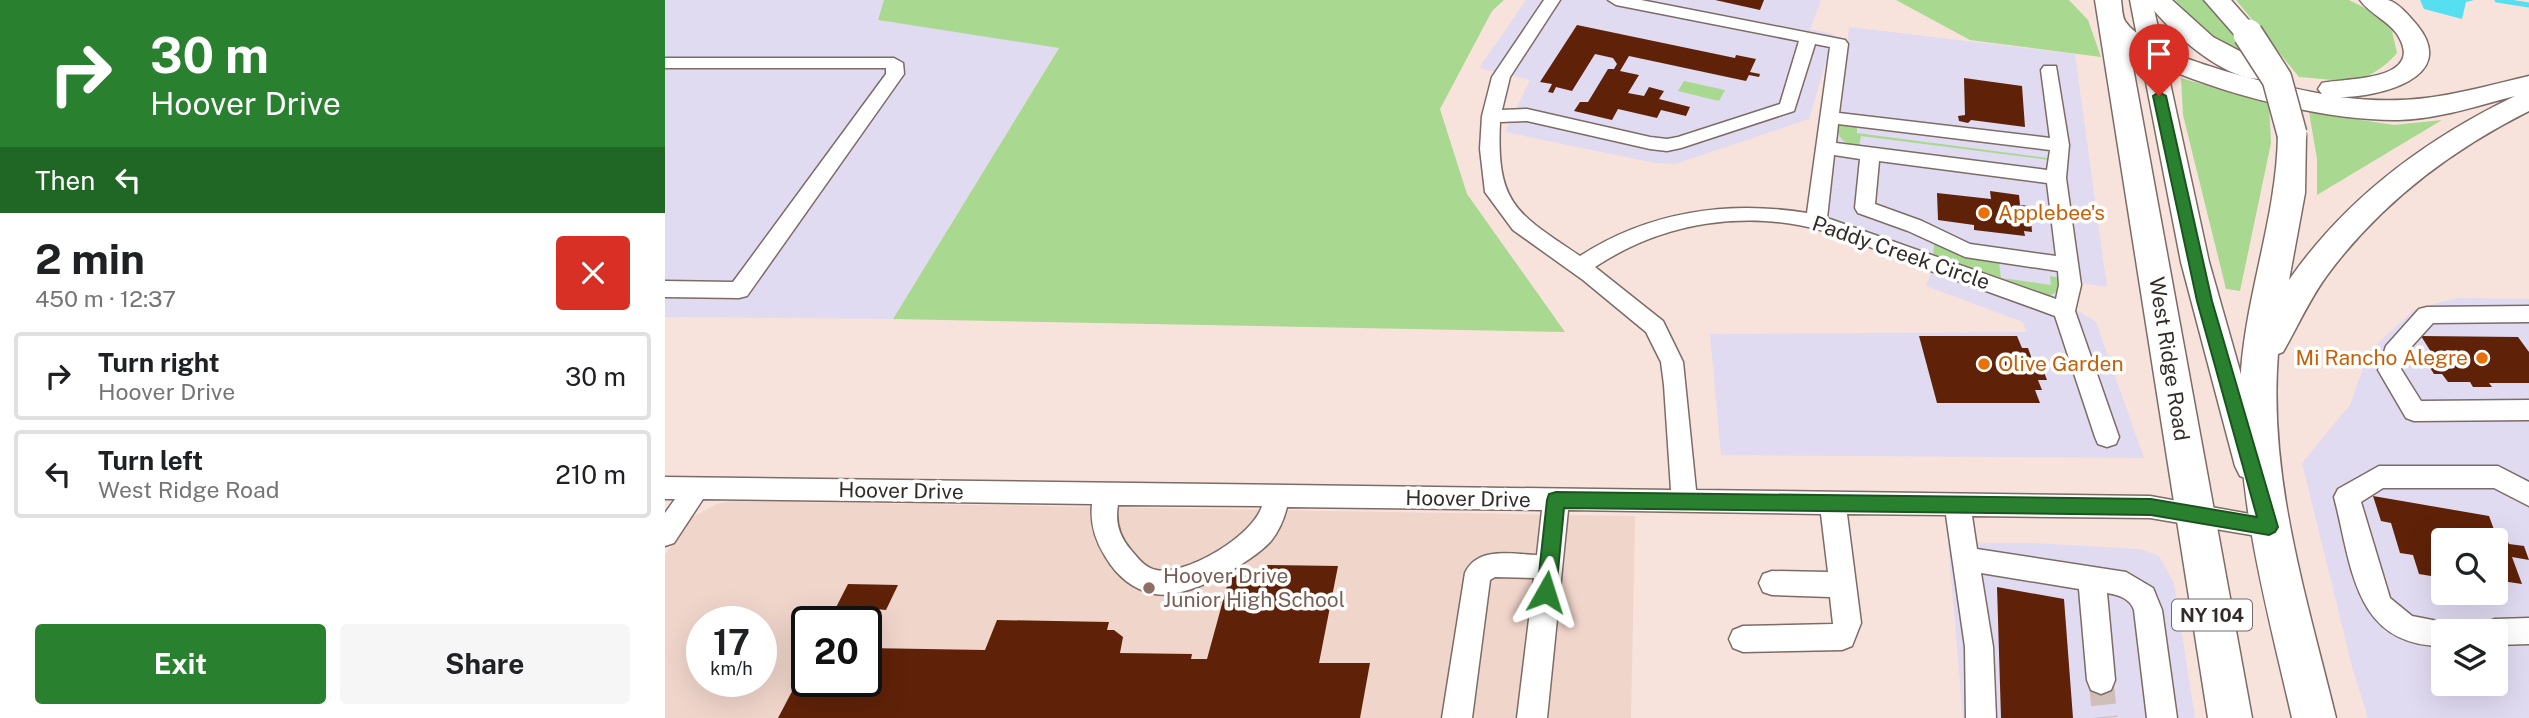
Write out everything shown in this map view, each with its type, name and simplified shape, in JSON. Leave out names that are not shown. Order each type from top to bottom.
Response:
[{"type":"highway","points":[[2088,0],[2107,26],[2112,24],[2127,40],[2150,54],[2190,69],[2323,104],[2361,110],[2428,108],[2529,84]]},
{"type":"highway","points":[[2159,0],[2193,35],[2244,67],[2291,83],[2347,90],[2375,87],[2398,79],[2409,70],[2416,58],[2415,43],[2408,29],[2396,16],[2373,0]]},
{"type":"highway","points":[[2217,0],[2248,34],[2277,79],[2292,134],[2291,170],[2263,331],[2258,390],[2260,444],[2269,527]]},
{"type":"highway","name":"West Ridge Road","points":[[2112,24],[2230,718]]},
{"type":"highway","points":[[2258,390],[2266,357],[2281,323],[2309,278],[2347,231],[2398,182],[2439,150],[2475,127],[2529,100]]},
{"type":"highway","name":"West Ridge Road","points":[[2269,527],[2314,718]]},
{"type":"main road","name":"West Ridge Road","points":[[2141,0],[2150,54],[2203,296],[2269,527]]},
{"type":"street","points":[[1552,0],[1501,77],[1492,116],[1489,149],[1495,191],[1520,225],[1655,327],[1672,362],[1677,385],[1683,500]]},
{"type":"street","points":[[1616,0],[1839,44],[1816,221]]},
{"type":"street","points":[[1492,116],[1527,115],[1650,143],[1667,145],[1681,142],[1788,107],[1808,38]]},
{"type":"street","points":[[665,63],[894,63],[895,74],[739,290],[665,289]]},
{"type":"street","points":[[2050,70],[2060,145],[2056,178],[2070,285],[2064,311],[2107,437]]},
{"type":"street","points":[[1828,117],[2060,145]]},
{"type":"street","points":[[1825,148],[2056,178]]},
{"type":"street","points":[[1870,154],[1865,208],[1915,226],[1965,250],[2067,265]]},
{"type":"street","name":"Paddy Creek Circle","points":[[1579,267],[1625,237],[1684,219],[1762,214],[1816,221],[2064,311]]},
{"type":"street","points":[[2529,314],[2427,315],[2394,352],[2389,370],[2414,411],[2529,410]]},
{"type":"street","points":[[2431,634],[2400,626],[2378,606],[2347,497],[2379,477],[2498,477],[2529,495]]},
{"type":"street","name":"Hoover Drive","points":[[665,488],[2151,507],[2269,527]]},
{"type":"street","points":[[665,535],[696,488]]},
{"type":"street","points":[[1107,494],[1102,514],[1103,527],[1115,550],[1130,570],[1140,578],[1152,583],[1167,584],[1206,571],[1255,539],[1265,529],[1277,497]]},
{"type":"street","points":[[1532,718],[1556,500]]},
{"type":"street","points":[[1743,639],[1842,637],[1847,624],[1833,503]]},
{"type":"street","points":[[1957,505],[1979,647],[1981,718]]},
{"type":"street","points":[[1966,559],[2126,584],[2143,597],[2148,610],[2162,718]]},
{"type":"street","points":[[1457,718],[1478,573],[1491,565],[1549,567]]},
{"type":"street","points":[[2092,579],[2101,680]]},
{"type":"street","points":[[1772,583],[1843,585]]},
{"type":"street","points":[[2508,632],[2529,631]]},
{"type":"shaded area","points":[[665,0],[884,0],[878,20],[1059,47],[893,319],[665,317]]},
{"type":"shaded area","points":[[1526,0],[1821,0],[1810,29],[1834,34],[1809,119],[1675,164],[1655,163],[1505,132],[1530,80],[1479,68]]},
{"type":"shaded area","points":[[1849,27],[2075,54],[2107,287],[2080,283],[2074,308],[2096,322],[2144,458],[1721,455],[1710,334],[2026,332],[2023,322],[1926,286],[1932,270],[1825,233],[1834,132],[1842,102]]},
{"type":"shaded area","points":[[2457,298],[2529,299],[2529,718],[2368,718],[2353,670],[2302,463],[2350,405],[2369,351],[2415,309]]},
{"type":"shaded area","name":"Hoover Drive Junior High School","points":[[732,501],[1635,516],[1631,718],[665,718],[665,555],[691,518],[716,504]]},
{"type":"shaded area","points":[[1948,543],[2032,543],[2140,549],[2159,556],[2174,583],[2195,718],[1963,718]]},
{"type":"green space","points":[[884,0],[1504,0],[1492,11],[1440,109],[1467,194],[1565,332],[893,319],[1059,48],[878,20]]},
{"type":"green space","points":[[1896,0],[2069,0],[2088,20],[2101,57],[1970,40]]},
{"type":"green space","points":[[2175,0],[2205,0],[2236,34],[2249,59],[2218,41]]},
{"type":"green space","points":[[2236,0],[2349,0],[2373,12],[2392,31],[2397,53],[2374,72],[2352,80],[2299,77]]},
{"type":"green space","points":[[2181,78],[2269,104],[2271,143],[2240,291],[2226,289],[2183,115]]},
{"type":"green space","points":[[1684,81],[1725,90],[1719,101],[1678,91]]},
{"type":"green space","points":[[2309,112],[2394,125],[2442,120],[2317,195],[2317,159]]},
{"type":"green space","points":[[1843,123],[1857,125],[1857,133],[2049,160],[1861,136],[1859,146],[1847,143],[1839,135],[1837,127]]},
{"type":"green space","points":[[1832,218],[1933,256],[1934,244],[1999,262],[2001,278],[2051,285],[2050,276],[2062,278],[2063,289],[2049,296],[2037,295],[1831,220]]},
{"type":"water","points":[[2420,0],[2474,0],[2466,2],[2462,19],[2424,9]]},
{"type":"building","points":[[1715,0],[1764,0],[1760,10]]},
{"type":"building","points":[[1577,25],[1735,58],[1736,55],[1756,59],[1750,72],[1760,74],[1759,77],[1749,75],[1746,81],[1629,56],[1620,71],[1639,75],[1628,93],[1644,96],[1649,87],[1664,91],[1659,99],[1690,107],[1686,116],[1661,110],[1657,118],[1618,109],[1612,120],[1574,111],[1580,102],[1588,102],[1608,69],[1614,69],[1617,64],[1613,58],[1595,54],[1572,91],[1556,87],[1553,93],[1548,92],[1552,84],[1540,82]]},
{"type":"building","points":[[1964,78],[2022,86],[2025,127],[1959,121],[1958,116],[1965,115]]},
{"type":"building","name":"Applebee's","points":[[1990,191],[2019,195],[2020,205],[2030,206],[2032,232],[2024,231],[2025,236],[1974,230],[1974,225],[1938,220],[1937,193],[1991,199]]},
{"type":"building","name":"Olive Garden","points":[[1919,336],[2017,336],[2022,348],[2028,348],[2032,359],[2039,359],[2047,380],[2038,380],[2042,390],[2035,390],[2040,403],[1937,403]]},
{"type":"building","name":"Mi Rancho Alegre","points":[[2421,336],[2518,337],[2529,352],[2529,383],[2489,383],[2492,387],[2473,387],[2470,382],[2448,382],[2442,374],[2434,374],[2427,363],[2438,363]]},
{"type":"building","points":[[2373,496],[2489,516],[2493,528],[2431,528],[2431,576],[2419,574],[2413,555],[2400,553],[2391,523],[2381,521]]},
{"type":"building","points":[[2508,542],[2524,546],[2529,560],[2512,557],[2522,584],[2508,582]]},
{"type":"building","points":[[1265,565],[1338,566],[1319,663],[1370,663],[1360,718],[778,718],[791,693],[791,697],[882,697],[882,648],[985,650],[997,620],[1109,622],[1107,630],[1114,630],[1123,637],[1120,653],[1192,654],[1191,659],[1207,659],[1230,575],[1262,576]]},
{"type":"building","points":[[848,584],[898,585],[886,610],[882,610],[882,606],[837,606]]},
{"type":"building","points":[[1997,587],[2064,599],[2073,718],[2001,718]]},
{"type":"waterway","points":[[2497,0],[2529,5]]},
{"type":"tunnel","points":[[2101,680],[2105,718]]},
{"type":"place","name":"Applebee's","points":[[1984,213]]},
{"type":"place","name":"Mi Rancho Alegre","points":[[2482,358]]},
{"type":"place","name":"Olive Garden","points":[[1984,364]]},
{"type":"place","name":"Hoover Drive Junior High School","points":[[1149,588]]},
{"type":"route","points":[[1546,592],[1556,500],[2151,507],[2269,527],[2204,301],[2159,96]]}]
